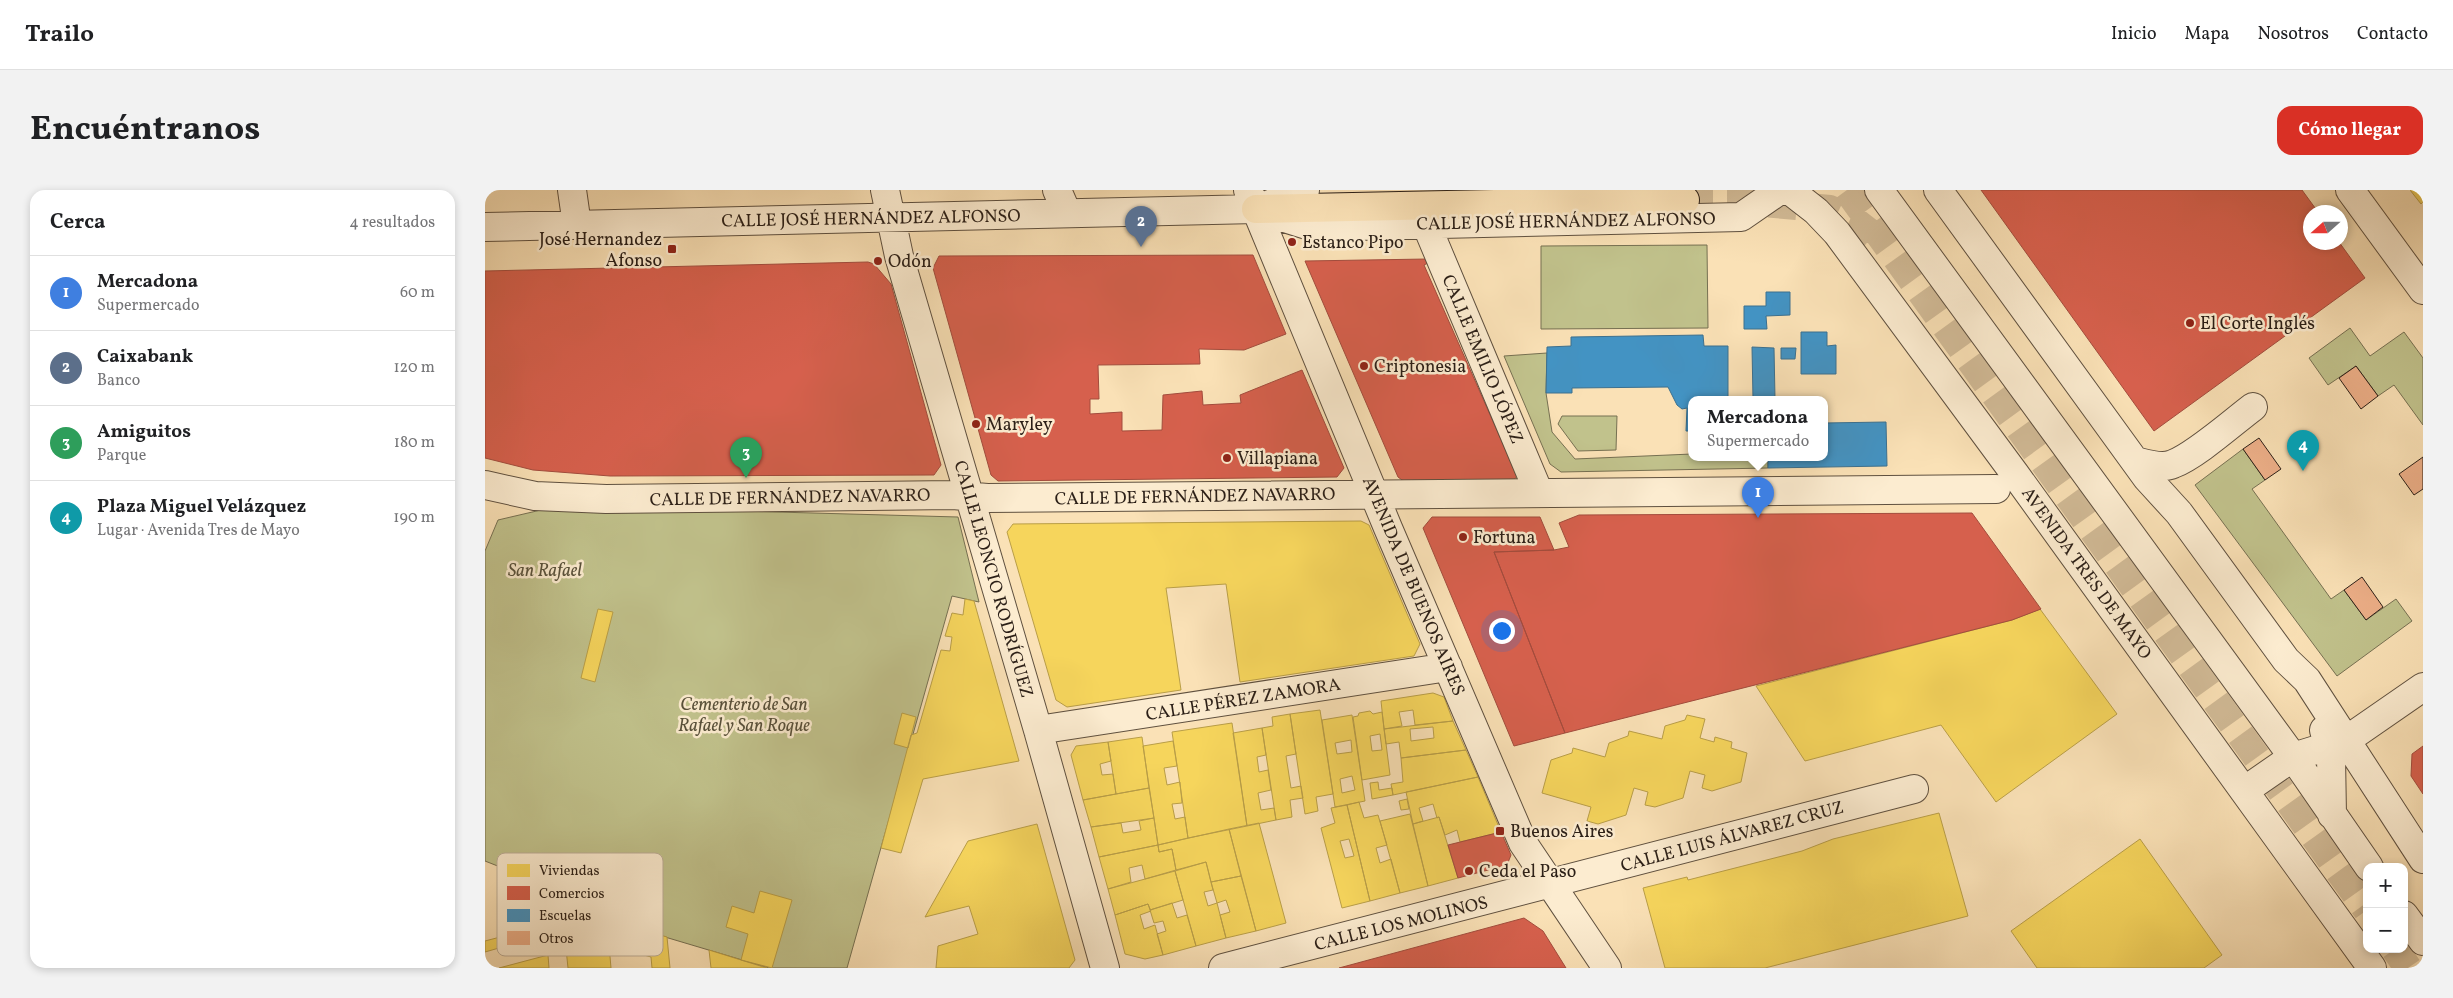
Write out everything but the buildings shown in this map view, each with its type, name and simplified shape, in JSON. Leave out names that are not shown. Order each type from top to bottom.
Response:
[{"type":"highway","points":[[1252,200],[1685,200]]},
{"type":"street","points":[[572,190],[577,225]]},
{"type":"street","name":"CALLE LEONCIO RODRÍGUEZ","points":[[885,190],[899,256],[1039,730],[1105,968]]},
{"type":"street","name":"CALLE JOSÉ HERNÁNDEZ ALFONSO","points":[[485,227],[891,217],[1062,202],[1252,200],[1305,190]]},
{"type":"street","name":"CALLE JOSÉ HERNÁNDEZ ALFONSO","points":[[1252,200],[1313,227],[1741,217],[1779,190]]},
{"type":"street","name":"AVENIDA TRES DE MAYO","points":[[1789,190],[1816,211],[1837,233],[2015,474],[2372,968]]},
{"type":"street","points":[[1879,190],[2293,757],[2366,863]]},
{"type":"street","points":[[1938,190],[2135,461],[2179,513],[2286,660],[2307,680],[2337,744],[2423,859]]},
{"type":"street","points":[[2349,190],[2423,290]]},
{"type":"street","name":"AVENIDA DE BUENOS AIRES","points":[[1252,200],[1374,494],[1523,843],[1607,968]]},
{"type":"street","name":"CALLE EMILIO LÓPEZ","points":[[1426,224],[1539,493]]},
{"type":"street","points":[[2135,461],[2150,465],[2172,465],[2257,413],[2182,480],[2175,491],[2179,513]]},
{"type":"street","name":"CALLE DE FERNÁNDEZ NAVARRO","points":[[485,485],[535,496],[606,499],[953,495],[970,497],[1996,489]]},
{"type":"street","name":"CALLE PÉREZ ZAMORA","points":[[1039,730],[1448,667]]},
{"type":"street","points":[[2244,791],[2293,757],[2337,744],[2423,687]]},
{"type":"street","points":[[2332,815],[2337,744]]},
{"type":"street","name":"CALLE LUIS ÁLVAREZ CRUZ","points":[[1549,884],[1914,789]]},
{"type":"street","name":"CALLE LOS MOLINOS","points":[[1223,968],[1263,963],[1549,884]]},
{"type":"street","points":[[2408,920],[2423,941]]},
{"type":"green space","points":[[1707,245],[1708,328],[1541,329],[1541,246]]},
{"type":"green space","points":[[2350,328],[2370,356],[2404,332],[2423,358],[2423,425],[2394,385],[2378,396],[2356,366],[2328,385],[2309,358]]},
{"type":"green space","points":[[1547,353],[1546,393],[1552,432],[1575,459],[1688,454],[1688,461],[1768,461],[1768,468],[1561,472],[1550,464],[1504,356]]},
{"type":"green space","points":[[1562,416],[1617,416],[1616,450],[1578,451],[1558,424]]},
{"type":"green space","points":[[2243,449],[2265,480],[2252,489],[2331,599],[2344,590],[2366,620],[2396,599],[2412,621],[2337,676],[2195,485]]},
{"type":"green space","name":"Cementerio de San Rafael y San Roque","points":[[558,506],[958,517],[979,602],[952,596],[847,968],[769,968],[663,936],[663,853],[497,853],[497,866],[485,861],[485,551],[498,520]]},
{"type":"tunnel","points":[[1847,190],[2366,908]]},
{"type":"tunnel","points":[[1685,200],[1729,200],[1830,209],[1855,221],[1873,235]]},
{"type":"tunnel","points":[[2398,953],[2408,968]]},
{"type":"place","name":"Estanco Pipo","points":[[1292,242]]},
{"type":"place","name":"Caixabank","points":[[1141,247]]},
{"type":"place","name":"José Hernandez Afonso","points":[[672,249]]},
{"type":"place","name":"Odón","points":[[878,261]]},
{"type":"place","name":"El Corte Inglés","points":[[2190,323]]},
{"type":"place","name":"Criptonesia","points":[[1364,366]]},
{"type":"place","name":"Maryley","points":[[976,424]]},
{"type":"place","name":"Villapiana","points":[[1227,458]]},
{"type":"place","name":"Plaza Miguel Velázquez","points":[[2303,471]]},
{"type":"place","name":"Amiguitos","points":[[746,478]]},
{"type":"place","name":"Mercadona","points":[[1758,518]]},
{"type":"place","name":"Fortuna","points":[[1463,537]]},
{"type":"place","name":"Buenos Aires","points":[[1500,831]]},
{"type":"place","name":"Ceda el Paso","points":[[1469,871]]},
{"type":"park label","name":"San Rafael","points":[[545,570]]}]
